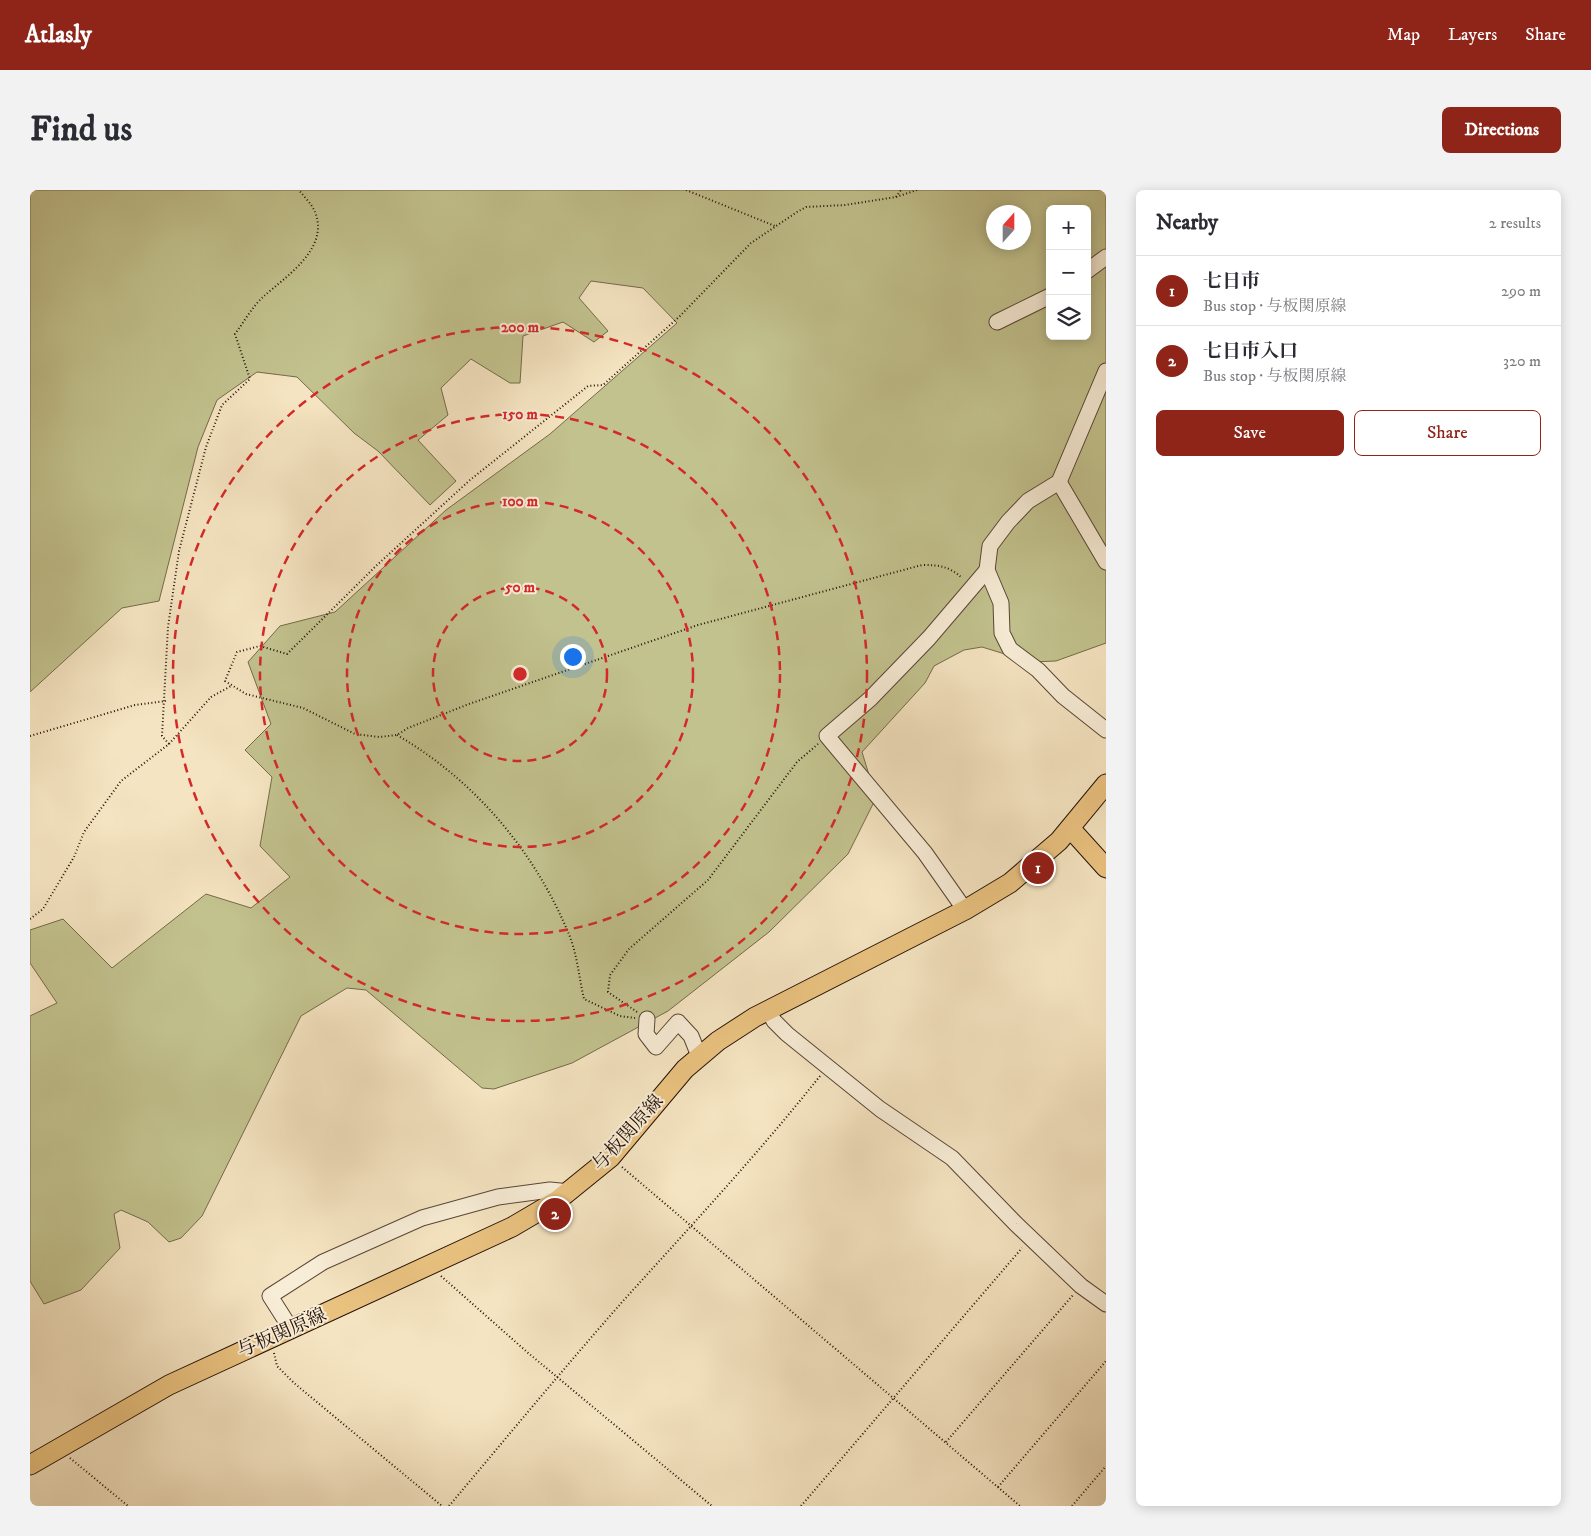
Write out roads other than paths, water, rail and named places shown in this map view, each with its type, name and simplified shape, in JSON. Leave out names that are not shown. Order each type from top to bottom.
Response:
[{"type":"main road","name":"与板関原線","points":[[30,1465],[169,1385],[512,1227],[570,1192],[611,1158],[668,1089],[699,1056],[718,1041],[768,1010],[965,910],[1010,883],[1035,863],[1070,828],[1106,784]]},
{"type":"main road","points":[[1070,828],[1106,868]]},
{"type":"street","points":[[1091,268],[1106,257]]},
{"type":"street","points":[[997,322],[1046,298]]},
{"type":"street","points":[[1106,371],[1059,482],[1028,501],[1008,522],[990,546],[987,570],[1001,603],[1002,633],[1010,649],[1038,670],[1063,696],[1106,730]]},
{"type":"street","points":[[1059,482],[1106,562]]},
{"type":"street","points":[[965,910],[925,853],[827,736],[870,699],[929,638],[987,570]]},
{"type":"street","points":[[768,1010],[774,1021],[787,1034],[880,1109],[952,1158],[1081,1286],[1106,1304]]},
{"type":"street","points":[[647,1019],[646,1034],[656,1047],[678,1022],[691,1036],[699,1056]]},
{"type":"street","points":[[283,1332],[270,1296],[323,1262],[422,1218],[498,1197],[550,1190],[570,1192]]},
{"type":"place","name":"七日市","points":[[1038,868]]},
{"type":"place","name":"七日市入口","points":[[555,1214]]}]
